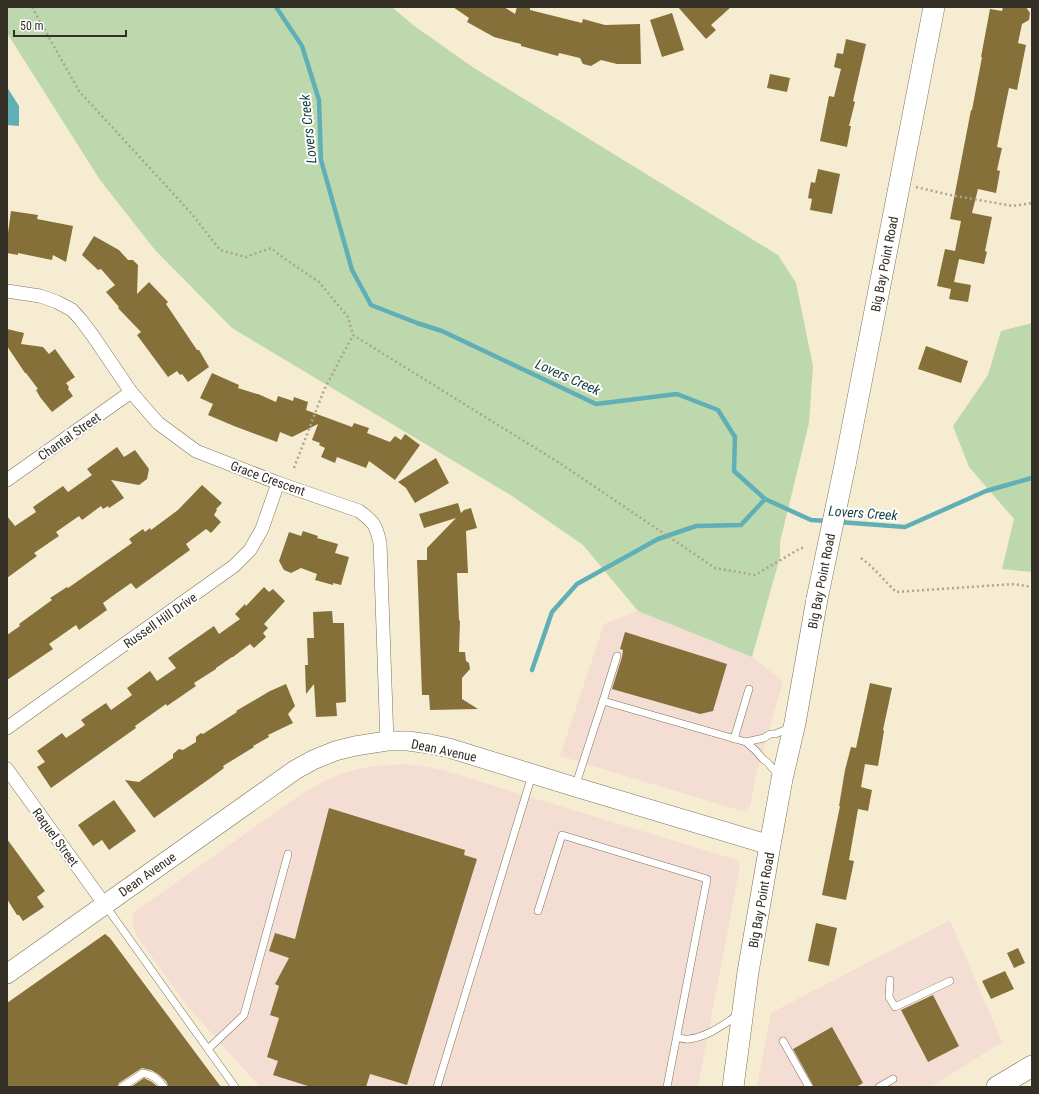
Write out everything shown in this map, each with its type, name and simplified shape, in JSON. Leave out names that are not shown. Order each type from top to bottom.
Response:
[{"type":"main road","name":"Big Bay Point Road","points":[[732,1087],[748,972],[782,779],[795,723],[818,598],[934,7]]},
{"type":"main road","points":[[997,1087],[1032,1066]]},
{"type":"street","name":"Grace Crescent","points":[[7,291],[40,296],[57,302],[72,310],[93,336],[131,392],[158,423],[196,451],[278,483],[359,511],[370,520],[377,530],[380,543],[387,741]]},
{"type":"street","name":"Chantal Street","points":[[7,480],[131,392]]},
{"type":"street","name":"Russell Hill Drive","points":[[7,728],[234,566],[250,550],[262,529],[278,483]]},
{"type":"street","name":"Dean Avenue","points":[[7,974],[295,770],[313,760],[335,751],[356,746],[387,741],[408,741],[449,748],[770,845]]},
{"type":"street","name":"Raquel Street","points":[[7,769],[104,905]]},
{"type":"lane","points":[[575,787],[617,656]]},
{"type":"lane","points":[[734,739],[749,689]]},
{"type":"lane","points":[[603,701],[746,742],[764,738],[770,734],[775,734],[785,730],[795,723]]},
{"type":"lane","points":[[746,742],[782,779]]},
{"type":"lane","points":[[437,1087],[532,773]]},
{"type":"lane","points":[[538,911],[562,835],[707,879],[667,1087]]},
{"type":"lane","points":[[208,1048],[244,1015],[288,854]]},
{"type":"lane","points":[[104,905],[235,1087]]},
{"type":"lane","points":[[890,980],[889,997],[895,1007],[950,981]]},
{"type":"lane","points":[[677,1037],[688,1040],[698,1037],[711,1032],[742,1013]]},
{"type":"lane","points":[[783,1041],[809,1087]]},
{"type":"lane","points":[[122,1087],[143,1073],[150,1074],[160,1081],[164,1087]]},
{"type":"lane","points":[[879,1087],[893,1079]]},
{"type":"path","points":[[32,7],[79,91],[191,213],[220,250],[246,257],[271,248],[319,282],[348,317],[353,334],[561,464],[715,568],[755,575],[801,548],[806,548]]},
{"type":"path","points":[[900,184],[950,195],[1013,206],[1032,203]]},
{"type":"path","points":[[294,468],[324,390],[353,334]]},
{"type":"path","points":[[861,558],[871,566],[896,592],[1014,584],[1032,587]]},
{"type":"shaded area","points":[[638,611],[752,657],[783,681],[757,771],[750,807],[742,811],[560,756],[604,624]]},
{"type":"shaded area","points":[[405,764],[442,770],[737,860],[740,866],[698,1087],[260,1087],[187,1006],[137,936],[132,923],[133,913],[303,793],[326,780],[358,769]]},
{"type":"shaded area","points":[[950,920],[1002,1042],[931,1087],[757,1087],[771,1013]]},
{"type":"green space","points":[[7,7],[392,7],[413,25],[474,68],[778,255],[796,283],[813,366],[809,423],[780,542],[780,557],[752,657],[638,611],[583,545],[512,496],[232,328],[155,250],[100,180],[7,33]]},
{"type":"green space","points":[[1032,323],[1032,572],[1002,569],[1014,519],[969,467],[953,426],[988,375],[1001,331]]},
{"type":"water","points":[[7,87],[19,106],[19,126],[7,125]]},
{"type":"building","points":[[453,7],[504,7],[515,14],[517,7],[530,7],[530,10],[582,23],[583,19],[605,25],[640,24],[641,64],[617,64],[601,60],[591,66],[583,64],[580,58],[559,53],[558,56],[521,46],[521,44],[494,37],[467,22],[469,18]]},
{"type":"building","points":[[678,7],[731,7],[711,25],[716,30],[706,39]]},
{"type":"building","points":[[1003,7],[1026,7],[1030,13],[1029,20],[1022,24],[1018,43],[1026,45],[1017,90],[1009,88],[997,147],[1002,148],[997,170],[1000,171],[996,193],[978,189],[972,213],[992,217],[984,264],[959,259],[954,282],[971,285],[968,302],[949,299],[951,289],[937,286],[945,249],[955,251],[961,221],[950,219],[972,110],[990,9],[1002,11]]},
{"type":"building","points":[[672,13],[684,50],[662,57],[650,20]]},
{"type":"building","points":[[846,39],[866,44],[853,101],[855,102],[849,126],[851,126],[847,147],[820,141],[829,96],[834,97],[841,69],[834,67],[837,53],[843,54]]},
{"type":"building","points":[[770,74],[790,78],[787,92],[767,88]]},
{"type":"building","points":[[818,169],[840,174],[832,214],[810,210],[812,199],[808,198],[811,182],[815,183]]},
{"type":"building","points":[[11,211],[38,215],[37,219],[73,226],[66,262],[53,255],[52,260],[18,253],[18,255],[7,253],[7,240]]},
{"type":"building","points":[[94,236],[119,250],[128,260],[133,260],[138,265],[137,294],[149,282],[168,302],[166,304],[197,350],[199,350],[209,367],[188,382],[182,374],[180,375],[177,371],[168,377],[137,335],[141,332],[118,308],[119,307],[106,292],[115,285],[101,269],[98,270],[82,255]]},
{"type":"building","points":[[7,329],[24,333],[21,344],[43,347],[49,354],[55,349],[75,377],[66,383],[73,396],[52,412],[40,397],[36,390],[38,389],[7,346]]},
{"type":"building","points":[[926,346],[968,361],[961,383],[918,369]]},
{"type":"building","points":[[212,373],[239,385],[238,388],[258,394],[276,402],[278,396],[293,401],[294,397],[308,402],[306,410],[352,427],[354,423],[369,428],[367,433],[390,442],[395,436],[401,440],[405,434],[420,445],[395,480],[369,461],[366,468],[337,457],[335,463],[321,457],[325,448],[319,445],[320,443],[312,440],[318,424],[292,437],[280,432],[277,442],[208,415],[213,404],[200,398]]},
{"type":"building","points":[[117,447],[124,457],[135,450],[149,469],[147,479],[139,485],[111,480],[124,498],[109,508],[108,506],[103,509],[101,506],[82,520],[79,516],[56,532],[59,536],[34,553],[37,556],[7,578],[7,516],[15,526],[36,512],[33,507],[63,486],[68,492],[92,475],[87,469]]},
{"type":"building","points":[[436,458],[449,483],[415,503],[406,488],[398,482]]},
{"type":"building","points":[[202,485],[222,503],[216,509],[217,510],[214,515],[221,522],[211,533],[206,529],[186,544],[190,550],[136,589],[131,583],[114,595],[103,603],[107,610],[79,630],[76,625],[49,644],[53,649],[7,680],[7,635],[20,626],[19,624],[52,600],[50,598],[67,587],[68,588],[132,543],[129,539],[143,529],[145,532],[150,528],[151,530],[178,510]]},
{"type":"building","points":[[458,503],[461,513],[464,510],[471,508],[477,528],[466,531],[468,573],[457,573],[460,621],[459,652],[465,652],[466,661],[469,663],[470,669],[462,678],[462,699],[478,709],[430,710],[429,695],[422,695],[417,560],[427,560],[427,548],[456,518],[424,528],[419,514]]},
{"type":"building","points":[[303,531],[318,536],[317,538],[338,544],[335,553],[349,557],[341,585],[333,583],[333,585],[315,580],[317,574],[301,568],[291,573],[284,570],[279,561],[289,532],[301,536]]},
{"type":"building","points":[[264,587],[269,592],[273,589],[285,601],[264,624],[268,628],[263,633],[266,637],[254,648],[250,644],[194,683],[196,686],[167,706],[166,704],[135,726],[136,728],[51,788],[37,767],[45,762],[37,751],[62,733],[66,738],[85,725],[81,720],[106,703],[111,710],[132,695],[127,688],[150,671],[157,681],[176,668],[168,658],[214,626],[219,634],[240,619],[235,614],[245,604],[246,606]]},
{"type":"building","points":[[332,611],[333,623],[344,623],[346,702],[336,703],[337,716],[316,717],[314,684],[306,694],[305,665],[308,665],[307,638],[314,638],[313,612]]},
{"type":"building","points":[[625,632],[727,664],[713,711],[700,714],[612,689],[622,657],[623,650],[620,649]]},
{"type":"building","points":[[870,683],[892,688],[883,730],[878,766],[865,764],[861,787],[872,790],[868,811],[858,809],[849,860],[854,861],[846,900],[822,895],[840,806],[845,770],[851,747],[856,748]]},
{"type":"building","points":[[286,684],[295,706],[288,714],[293,723],[268,735],[269,737],[223,766],[224,768],[154,818],[125,780],[139,782],[173,758],[173,754],[179,749],[183,750],[196,742],[196,737],[201,733],[203,734],[237,712],[236,711],[270,691]]},
{"type":"building","points":[[114,800],[136,831],[109,850],[102,840],[93,846],[78,825]]},
{"type":"building","points":[[329,808],[465,850],[464,855],[477,859],[407,1085],[370,1074],[366,1087],[311,1087],[273,1075],[278,1061],[267,1057],[279,1018],[270,1015],[279,986],[275,984],[289,958],[269,951],[275,933],[295,939]]},
{"type":"building","points":[[7,839],[45,891],[37,897],[44,907],[23,921],[19,915],[17,915],[7,899]]},
{"type":"building","points":[[816,923],[837,928],[829,966],[808,961]]},
{"type":"building","points":[[105,934],[110,938],[221,1087],[169,1087],[166,1081],[158,1074],[151,1070],[142,1068],[119,1083],[117,1087],[7,1087],[7,1003]]},
{"type":"building","points":[[1018,948],[1025,963],[1014,968],[1007,953]]},
{"type":"building","points":[[1005,971],[1014,989],[991,999],[982,981]]},
{"type":"building","points":[[933,995],[959,1046],[928,1062],[901,1010]]},
{"type":"building","points":[[832,1027],[863,1083],[856,1087],[814,1087],[793,1049]]},
{"type":"building","points":[[144,1078],[152,1082],[158,1087],[131,1087]]},
{"type":"waterway","name":"Lovers Creek","points":[[276,7],[302,46],[319,100],[321,160],[352,270],[371,305],[442,331],[596,404],[677,394],[718,410],[735,437],[734,471],[765,499],[811,520],[828,521]]},
{"type":"waterway","name":"Lovers Creek","points":[[839,522],[905,527],[986,491],[1032,478]]},
{"type":"waterway","points":[[532,670],[552,612],[577,584],[658,539],[696,526],[741,525],[765,499]]}]
